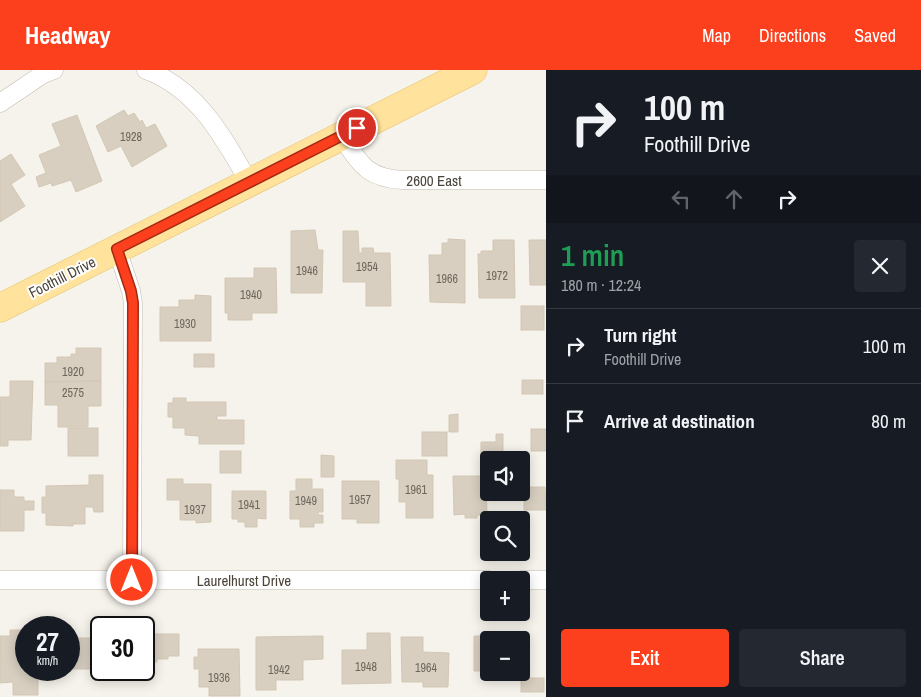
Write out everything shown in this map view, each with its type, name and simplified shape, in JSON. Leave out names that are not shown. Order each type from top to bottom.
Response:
[{"type":"main road","name":"Foothill Drive","points":[[0,308],[473,70]]},
{"type":"street","points":[[0,103],[44,74],[54,70]]},
{"type":"street","points":[[146,70],[173,83],[201,107],[249,182]]},
{"type":"street","name":"2600 East","points":[[341,136],[360,162],[376,176],[383,178],[402,180],[546,180]]},
{"type":"street","points":[[117,249],[133,303],[132,580]]},
{"type":"street","name":"Laurelhurst Drive","points":[[0,580],[480,580]]},
{"type":"street","points":[[530,580],[546,580]]},
{"type":"building","points":[[124,110],[128,116],[134,113],[140,122],[142,120],[146,128],[155,124],[167,146],[132,167],[121,146],[108,152],[96,126]]},
{"type":"building","points":[[77,115],[102,181],[76,192],[71,180],[52,186],[51,183],[39,187],[36,177],[46,173],[39,155],[61,146],[52,124]]},
{"type":"building","points":[[11,154],[25,175],[11,184],[25,206],[0,222],[0,161]]},
{"type":"building","points":[[315,230],[318,250],[323,250],[322,293],[291,293],[291,231]]},
{"type":"building","points":[[343,231],[358,231],[359,253],[362,253],[362,248],[373,248],[374,253],[390,253],[391,306],[366,306],[366,282],[343,282]]},
{"type":"building","points":[[448,239],[465,240],[465,303],[430,302],[429,255],[442,255],[442,243],[448,243]]},
{"type":"building","points":[[493,240],[514,240],[515,298],[479,298],[478,254],[481,254],[481,251],[493,251]]},
{"type":"building","points":[[529,240],[546,240],[546,285],[530,285]]},
{"type":"building","points":[[254,268],[276,268],[277,313],[252,313],[252,320],[228,320],[228,313],[225,313],[225,278],[254,278]]},
{"type":"building","points":[[195,295],[211,296],[211,341],[160,341],[160,307],[179,307],[179,300],[195,300]]},
{"type":"building","points":[[521,306],[544,306],[544,330],[521,330]]},
{"type":"building","points":[[76,348],[101,348],[101,381],[45,382],[45,363],[57,363],[57,357],[71,357],[71,354],[76,354]]},
{"type":"building","points":[[194,354],[214,354],[214,367],[194,367]]},
{"type":"building","points":[[522,380],[543,380],[543,394],[522,394]]},
{"type":"building","points":[[10,381],[33,381],[31,440],[8,440],[8,446],[0,446],[0,397],[10,397]]},
{"type":"building","points":[[101,381],[101,406],[88,406],[88,427],[58,427],[58,405],[45,405],[45,382]]},
{"type":"building","points":[[173,398],[186,398],[186,402],[226,402],[226,416],[217,416],[217,420],[244,420],[244,444],[199,444],[199,436],[185,435],[185,428],[173,428],[173,417],[168,417],[168,403],[173,403]]},
{"type":"building","points":[[458,414],[458,432],[449,432],[449,415]]},
{"type":"building","points":[[68,428],[98,428],[98,456],[68,456]]},
{"type":"building","points":[[531,429],[546,429],[546,451],[531,451]]},
{"type":"building","points":[[422,432],[447,432],[447,456],[422,456]]},
{"type":"building","points":[[496,434],[503,434],[503,451],[481,451],[481,442],[496,442]]},
{"type":"building","points":[[220,451],[241,451],[241,473],[220,473]]},
{"type":"building","points":[[321,455],[334,456],[334,477],[321,477]]},
{"type":"building","points":[[396,460],[427,460],[427,475],[433,475],[433,518],[406,518],[406,502],[399,502],[399,479],[396,479]]},
{"type":"building","points":[[89,475],[103,475],[103,512],[94,512],[93,507],[85,507],[85,524],[73,524],[73,526],[46,525],[46,513],[42,513],[42,497],[46,497],[46,486],[89,485]]},
{"type":"building","points":[[453,476],[480,476],[480,501],[487,501],[487,511],[480,511],[480,515],[477,515],[477,518],[465,518],[465,514],[454,515]]},
{"type":"building","points":[[167,479],[183,479],[183,484],[211,484],[211,522],[196,523],[196,520],[180,520],[180,500],[167,500]]},
{"type":"building","points":[[296,479],[312,479],[312,489],[323,489],[323,512],[318,512],[318,515],[323,515],[323,523],[314,523],[314,527],[300,527],[300,519],[290,519],[290,491],[296,491]]},
{"type":"building","points":[[342,481],[379,481],[379,523],[357,523],[357,519],[342,519]]},
{"type":"building","points":[[530,487],[545,487],[546,510],[524,510],[524,501],[530,501]]},
{"type":"building","points":[[0,490],[14,490],[14,497],[24,497],[24,501],[34,501],[34,510],[24,510],[24,531],[0,531]]},
{"type":"building","points":[[232,491],[266,491],[266,519],[257,518],[257,527],[245,527],[245,522],[238,522],[238,519],[232,519]]},
{"type":"building","points":[[10,630],[15,630],[15,681],[38,681],[38,695],[13,695],[13,682],[0,683],[0,636],[10,636]]},
{"type":"building","points":[[367,633],[390,633],[391,683],[342,684],[342,650],[367,650]]},
{"type":"building","points":[[155,634],[179,634],[179,656],[157,659],[157,662],[155,662]]},
{"type":"building","points":[[323,636],[323,659],[303,660],[303,680],[276,680],[276,690],[256,690],[256,637]]},
{"type":"building","points":[[474,636],[480,636],[480,671],[474,671]]},
{"type":"building","points":[[401,637],[423,637],[423,652],[449,653],[448,687],[423,687],[423,682],[402,682]]},
{"type":"building","points":[[80,638],[90,638],[90,669],[80,669]]},
{"type":"building","points":[[198,649],[239,649],[240,696],[209,696],[209,687],[199,687],[199,669],[194,669],[194,657],[198,657]]},
{"type":"building","points":[[530,678],[544,678],[544,692],[521,692],[521,681],[530,681]]},
{"type":"route","points":[[132,580],[133,297],[117,249],[357,128]]}]
